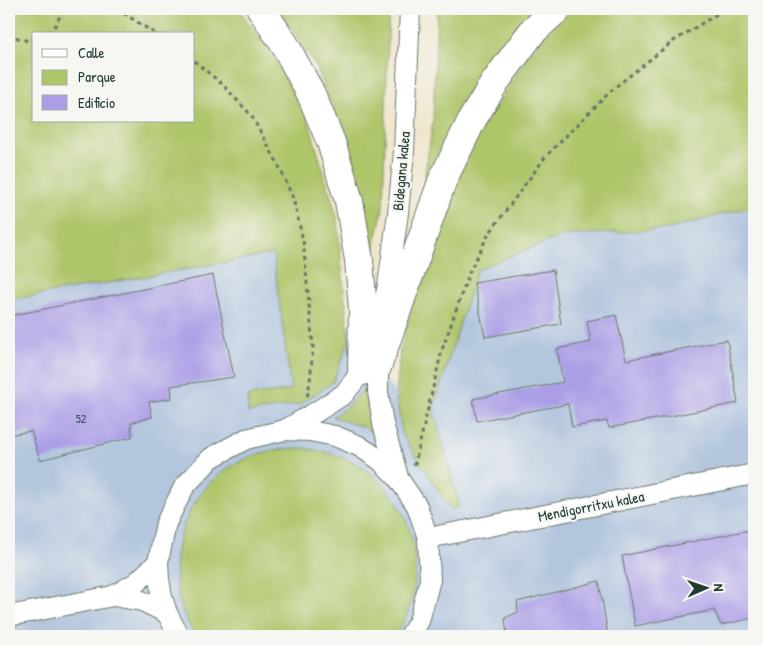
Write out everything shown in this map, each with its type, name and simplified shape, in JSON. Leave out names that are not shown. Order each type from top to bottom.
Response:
[{"type":"highway","points":[[262,9],[286,45],[311,94],[331,142],[349,201],[359,260],[370,369]]},
{"type":"highway","points":[[370,369],[443,179],[468,127],[495,82],[532,32],[557,9]]},
{"type":"street","name":"Bidegana kalea","points":[[398,478],[383,424],[378,392],[370,369],[388,285],[398,213],[404,151],[410,9]]},
{"type":"street","points":[[179,636],[167,614],[162,597],[158,562],[166,523],[184,487],[211,458],[246,439],[293,425],[344,394],[370,369]]},
{"type":"street","points":[[293,425],[335,436],[359,446],[380,460],[398,478],[417,506],[428,538],[430,580],[418,631]]},
{"type":"street","name":"Mendigorritxu kalea","points":[[428,538],[754,474]]},
{"type":"street","points":[[9,616],[113,596],[136,583],[158,562]]},
{"type":"street","points":[[113,596],[142,601],[167,614]]},
{"type":"path","points":[[51,32],[64,9]]},
{"type":"path","points":[[117,9],[153,32]]},
{"type":"path","points":[[398,478],[415,464],[442,350],[468,273],[488,235],[546,156],[613,89],[672,42],[725,9]]},
{"type":"path","points":[[9,34],[32,40]]},
{"type":"path","points":[[195,61],[221,83],[251,114],[277,162],[293,198],[303,240],[313,347],[310,382],[293,425]]},
{"type":"shaded area","points":[[754,206],[754,636],[9,636],[9,262],[271,216],[396,394],[402,434],[450,509],[460,507],[433,410],[477,270],[561,236],[668,229]]},
{"type":"green space","points":[[9,9],[239,9],[301,96],[337,217],[349,341],[333,382],[300,404],[248,413],[248,396],[291,390],[273,254],[9,300]]},
{"type":"green space","points":[[278,9],[389,9],[383,208],[371,264],[351,157],[317,68]]},
{"type":"green space","points":[[437,9],[542,9],[416,232],[433,121]]},
{"type":"green space","points":[[571,9],[754,9],[754,206],[668,229],[561,236],[477,270],[433,409],[460,507],[450,509],[402,434],[396,394],[400,351],[419,281],[469,149],[530,52]]},
{"type":"green space","points":[[370,378],[369,405],[376,435],[363,427],[333,417],[354,400]]},
{"type":"green space","points":[[303,448],[340,456],[373,475],[390,494],[404,515],[412,539],[416,564],[414,589],[407,613],[395,636],[196,636],[184,614],[177,591],[176,567],[178,543],[186,520],[198,498],[213,480],[233,465],[245,459],[281,449]]},
{"type":"building","points":[[553,270],[561,324],[485,337],[474,283]]},
{"type":"building","points":[[213,275],[234,377],[171,386],[172,398],[149,402],[152,417],[131,423],[132,437],[40,460],[31,431],[9,435],[9,316]]},
{"type":"building","points":[[616,315],[626,360],[727,340],[738,403],[609,428],[607,421],[572,427],[568,404],[477,421],[473,399],[563,382],[557,349],[591,342],[587,321]]},
{"type":"building","points":[[754,529],[754,618],[721,625],[714,610],[635,626],[622,556]]},
{"type":"building","points":[[599,581],[608,636],[507,636],[505,618],[518,612],[517,602]]}]
